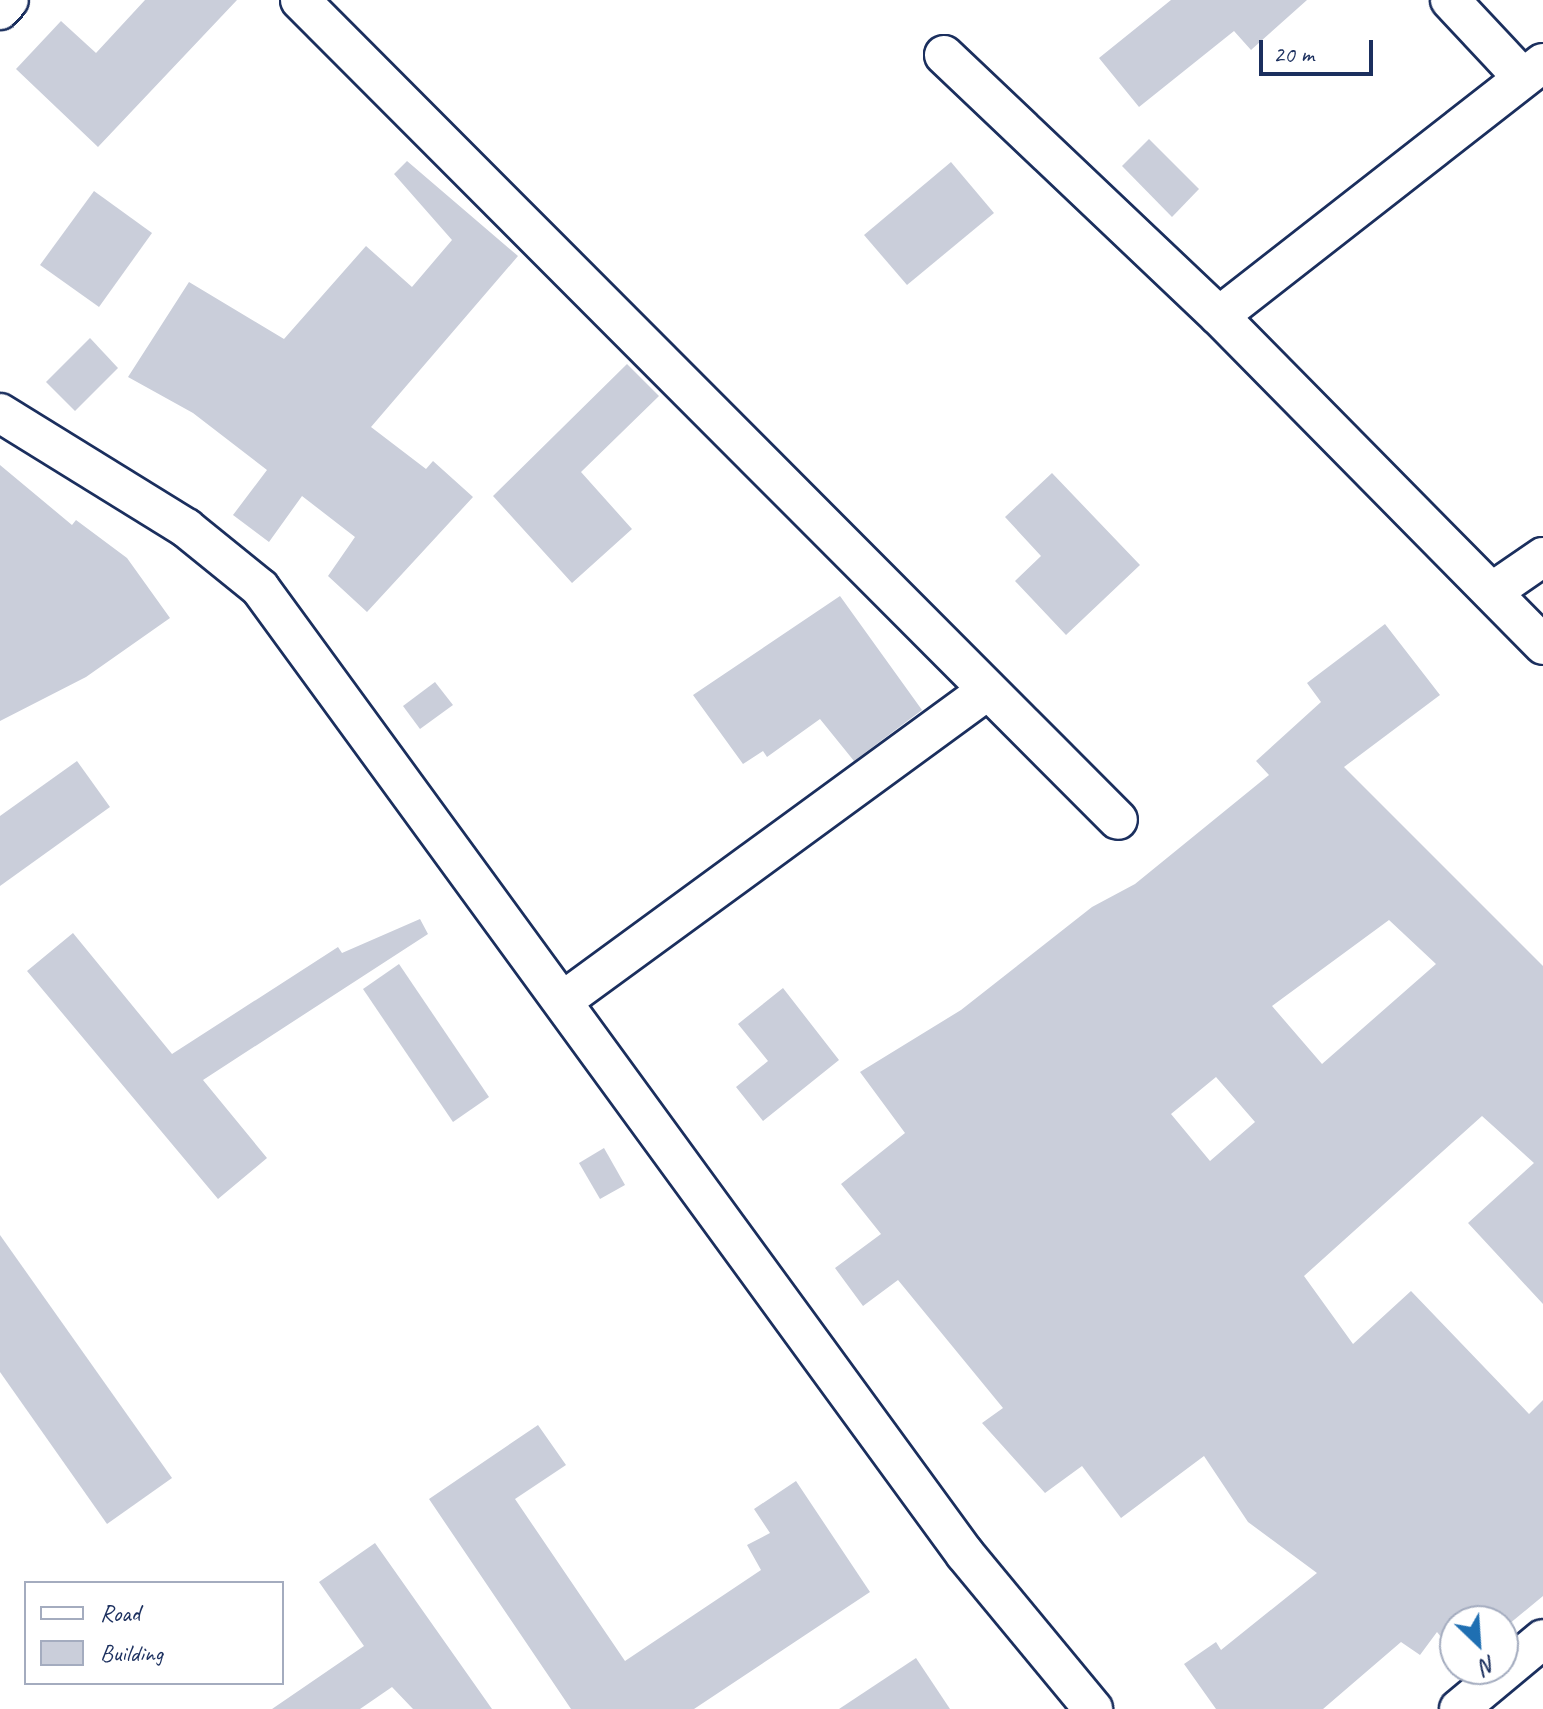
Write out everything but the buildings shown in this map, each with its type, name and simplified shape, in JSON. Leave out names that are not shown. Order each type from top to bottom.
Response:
[{"type":"street","points":[[0,10],[9,0]]},
{"type":"street","points":[[300,0],[1118,820]]},
{"type":"street","points":[[1219,316],[1533,70],[1450,0]]},
{"type":"street","points":[[944,55],[1219,316],[1543,645]]},
{"type":"street","points":[[0,413],[186,528],[260,588],[564,1000],[965,1554],[1093,1709]]},
{"type":"street","points":[[1492,592],[1543,557]]},
{"type":"street","points":[[564,1000],[988,690]]},
{"type":"street","points":[[1459,1709],[1543,1639]]}]
